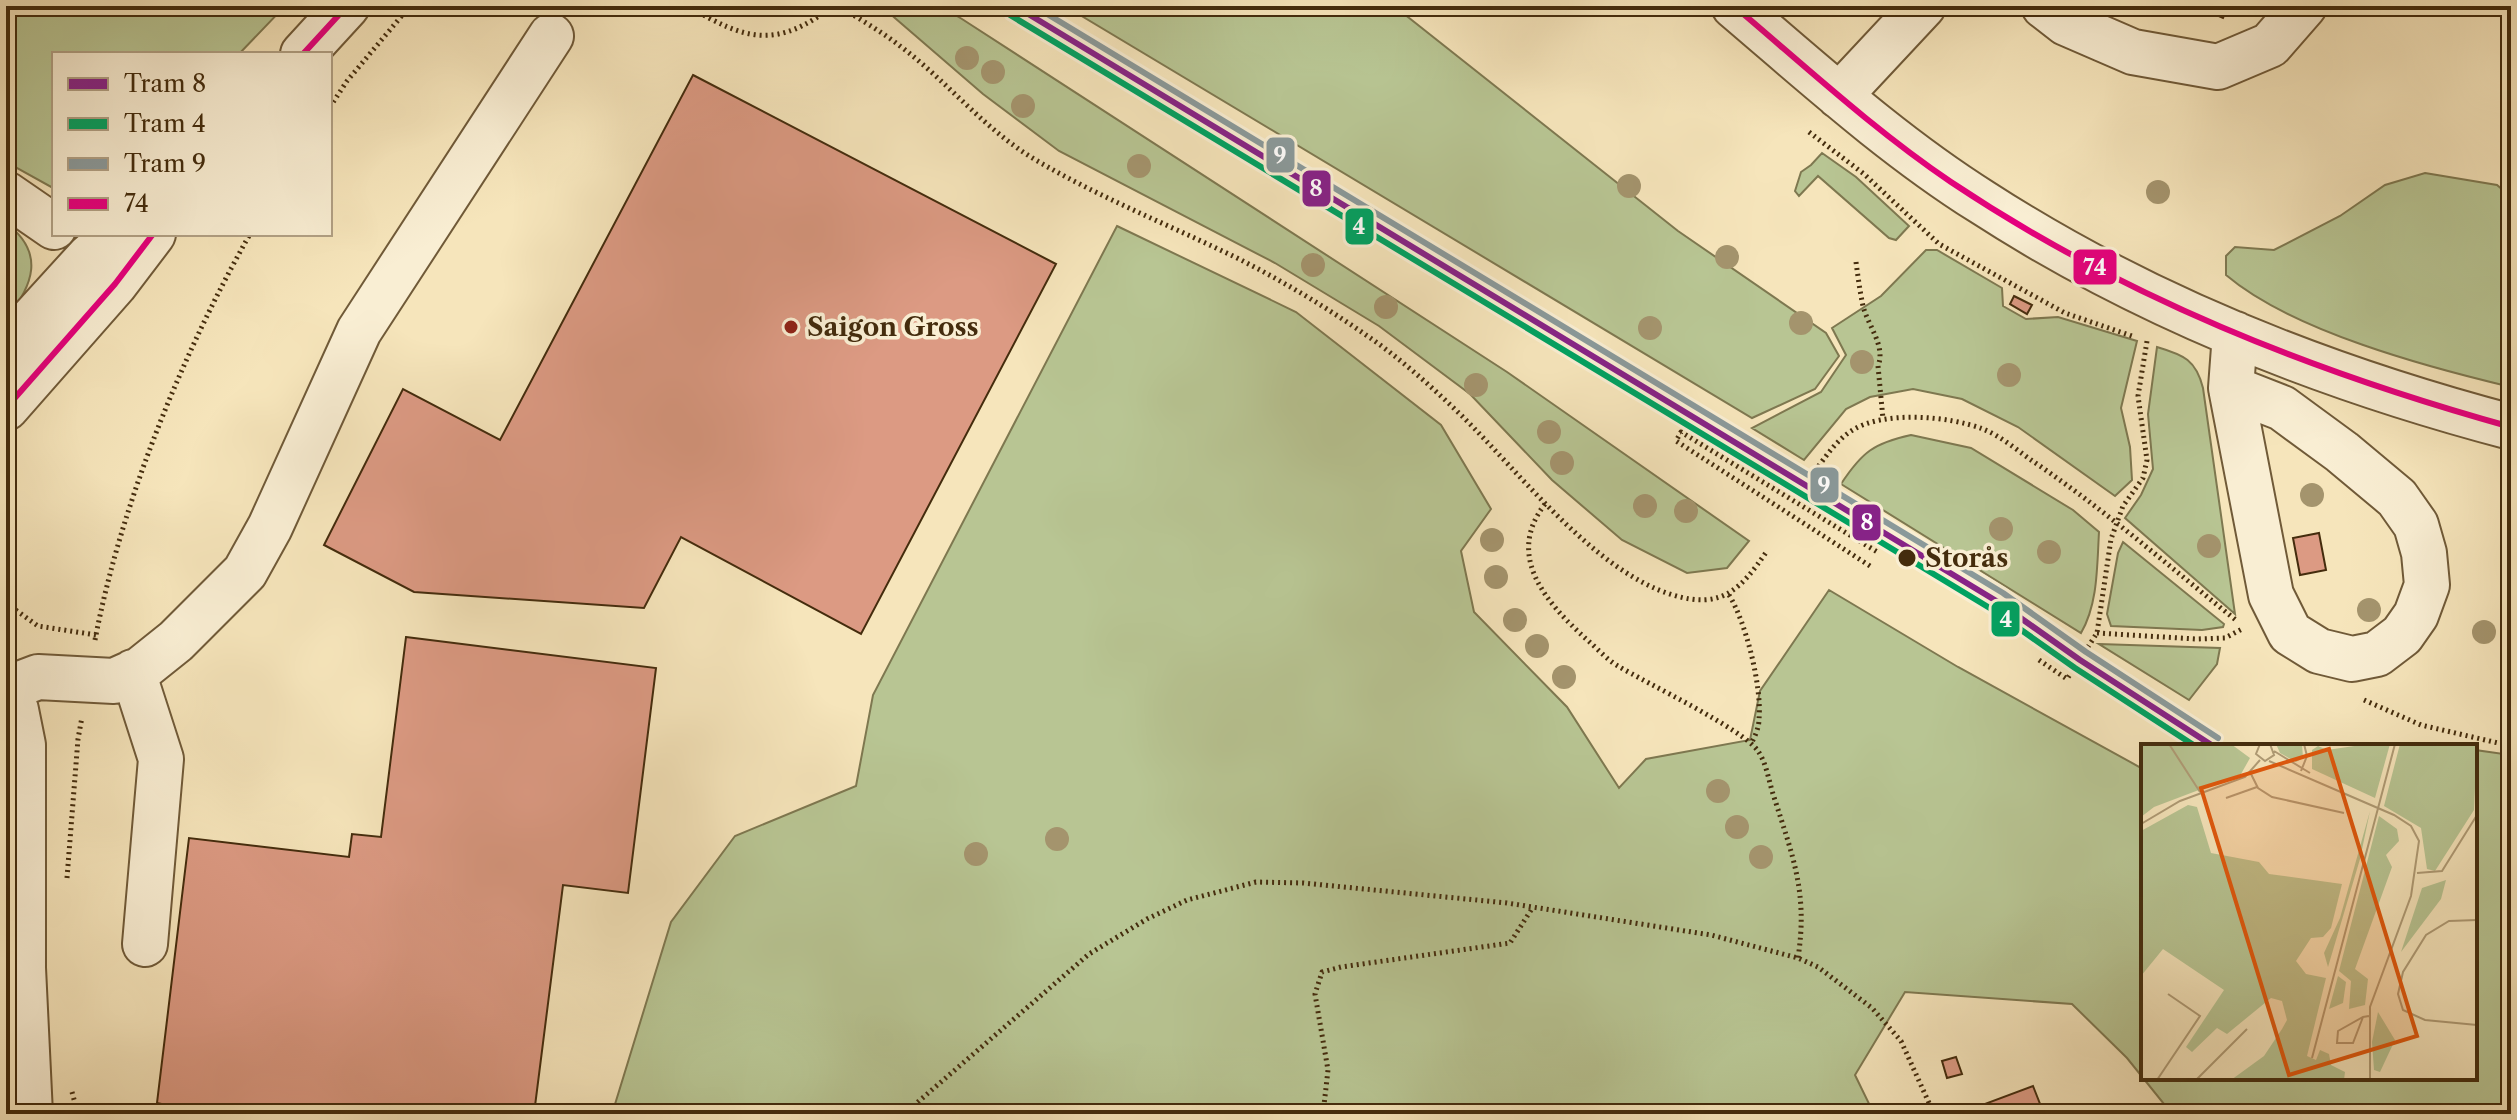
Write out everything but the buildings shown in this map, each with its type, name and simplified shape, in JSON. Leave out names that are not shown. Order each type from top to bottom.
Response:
[{"type":"street","points":[[305,52],[347,6]]},
{"type":"street","points":[[1734,6],[1839,96],[1981,202],[2164,305],[2333,373],[2511,427]]},
{"type":"street","points":[[1839,96],[1923,6]]},
{"type":"street","points":[[2044,6],[2066,23],[2133,52],[2218,67],[2270,45],[2304,6]]},
{"type":"street","points":[[30,1114],[23,968],[23,745],[7,686],[38,677],[114,681],[133,672],[176,641],[245,572],[270,527],[359,331],[551,36]]},
{"type":"street","points":[[6,194],[52,226]]},
{"type":"street","points":[[6,348],[96,252],[147,236]]},
{"type":"street","points":[[6,408],[96,252]]},
{"type":"street","points":[[2231,388],[2282,408],[2330,443],[2397,498],[2416,525],[2424,553],[2427,585],[2416,615],[2402,635],[2377,654],[2352,659],[2319,651],[2290,633],[2280,617],[2271,595],[2231,388],[2235,334]]},
{"type":"street","points":[[133,672],[161,759],[145,944]]},
{"type":"path","points":[[332,104],[347,81],[410,6]]},
{"type":"path","points":[[688,6],[738,33],[764,36],[786,34],[810,24],[836,6],[902,47],[995,132],[1035,159],[1129,208],[1242,261],[1367,336],[1463,417],[1545,504],[1614,565],[1644,584],[1687,599],[1707,600],[1729,595],[1747,580],[1767,551]]},
{"type":"path","points":[[1809,132],[1864,174],[1939,244],[2065,313],[2159,345]]},
{"type":"path","points":[[1856,262],[1865,312],[1881,358],[1878,366],[1883,419]]},
{"type":"path","points":[[2039,660],[2067,679],[2097,633],[2111,539],[2123,506],[2143,478],[2147,460],[2138,396],[2147,341]]},
{"type":"path","points":[[1815,471],[1834,445],[1853,429],[1883,419],[1958,421],[1986,430],[2060,479],[2116,523]]},
{"type":"path","points":[[1870,566],[1676,441],[1681,432],[1879,553]]},
{"type":"path","points":[[1545,504],[1532,526],[1529,564],[1558,614],[1614,664],[1758,750],[1800,883],[1803,925],[1798,958]]},
{"type":"path","points":[[1729,595],[1742,619],[1759,703],[1758,729],[1751,744]]},
{"type":"path","points":[[6,603],[38,626],[96,635]]},
{"type":"path","points":[[2097,633],[2196,639],[2225,638],[2246,628]]},
{"type":"path","points":[[904,1114],[1089,954],[1147,919],[1187,900],[1256,882],[1303,883],[1533,907],[1711,935],[1798,958],[1818,967],[1872,1008],[1901,1041],[1934,1114]]},
{"type":"path","points":[[1323,1114],[1328,1070],[1315,994],[1322,972],[1510,943],[1533,907]]},
{"type":"green space","points":[[10,6],[285,6],[241,52],[52,52],[52,187],[6,162],[6,20]]},
{"type":"green space","points":[[881,6],[940,6],[962,19],[1507,372],[1749,541],[1727,568],[1687,573],[1622,540],[1552,480],[1470,394],[1379,326],[1275,263],[1059,151],[983,94]]},
{"type":"green space","points":[[1065,6],[1394,6],[1678,231],[1826,333],[1839,356],[1815,389],[1752,418]]},
{"type":"green space","points":[[1822,153],[1856,177],[1909,226],[1896,240],[1889,238],[1818,176],[1799,196],[1795,191],[1801,172]]},
{"type":"green space","points":[[2425,173],[2497,185],[2511,197],[2511,387],[2401,358],[2323,330],[2254,295],[2226,275],[2226,256],[2235,247],[2274,250],[2340,216],[2385,185]]},
{"type":"green space","points":[[6,223],[27,246],[31,270],[23,294],[6,319]]},
{"type":"green space","points":[[1117,226],[1296,312],[1441,425],[1491,509],[1461,551],[1474,612],[1567,707],[1619,788],[1646,759],[1750,740],[1760,691],[1829,590],[1958,667],[2141,768],[2141,1076],[2072,1004],[1905,992],[1855,1075],[1874,1114],[612,1114],[671,922],[735,836],[856,786],[873,695]]},
{"type":"green space","points":[[1926,250],[1937,250],[2002,288],[2003,306],[2026,319],[2058,317],[2137,341],[2121,408],[2130,447],[2132,480],[2115,496],[2018,427],[1962,399],[1913,389],[1870,397],[1846,409],[1804,460],[1752,428],[1821,392],[1846,355],[1832,328],[1881,296]]},
{"type":"green space","points":[[2157,347],[2188,360],[2197,371],[2203,388],[2235,614],[2125,518],[2141,495],[2153,469],[2148,414]]},
{"type":"green space","points":[[1911,435],[1971,448],[2073,510],[2099,532],[2094,597],[2081,633],[1841,484],[1870,450]]},
{"type":"green space","points":[[2123,542],[2224,624],[2223,627],[2202,630],[2111,626],[2107,614],[2118,553]]},
{"type":"green space","points":[[2099,644],[2220,648],[2217,664],[2189,700]]},
{"type":"green space","points":[[2477,750],[2511,755],[2511,1114],[2172,1114],[2145,1080],[2477,1080]]},
{"type":"tram line","name":"8","points":[[1015,6],[1998,602],[2080,660],[2210,744]]},
{"type":"tram line","name":"9","points":[[1034,6],[2003,593],[2086,652],[2218,738]]},
{"type":"tram line","name":"4","points":[[1010,15],[1993,610],[2192,744]]},
{"type":"transit line","name":"74","points":[[305,52],[347,6]]},
{"type":"transit line","name":"74","points":[[1734,6],[1922,162],[2016,223],[2083,261],[2152,296],[2292,356],[2364,382],[2511,427]]},
{"type":"transit line","name":"74","points":[[6,408],[115,284],[151,236]]},
{"type":"place","name":"Saigon Gross","points":[[791,327]]},
{"type":"place","name":"Storås","points":[[1907,558]]}]
